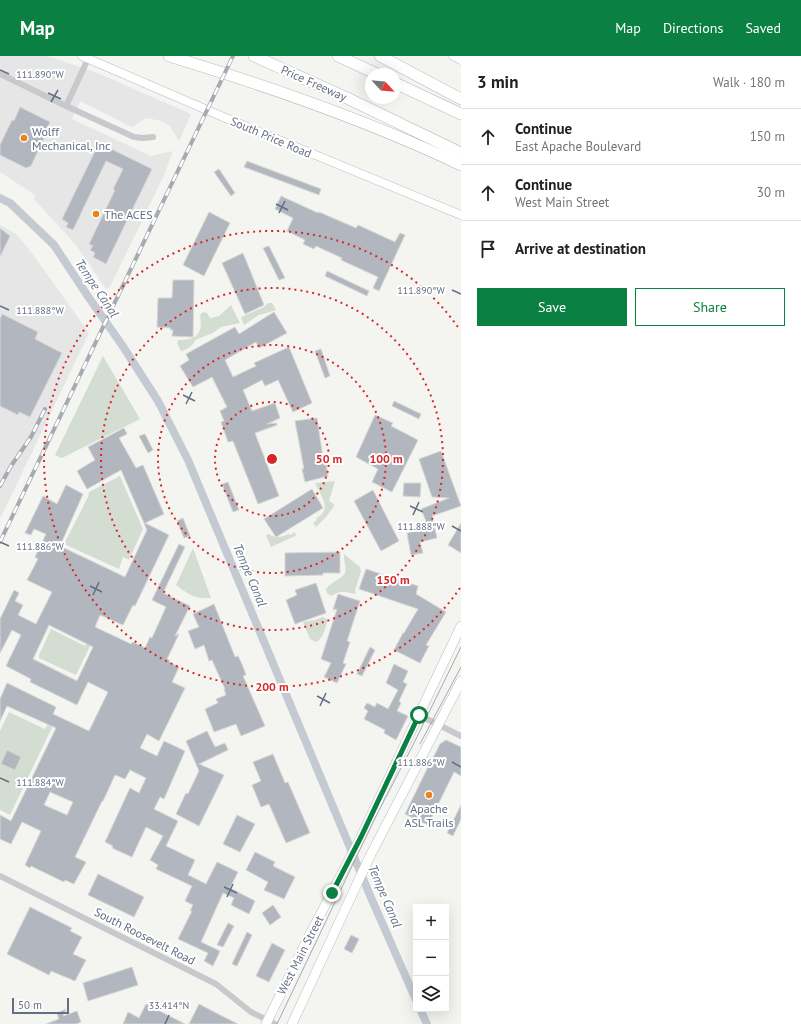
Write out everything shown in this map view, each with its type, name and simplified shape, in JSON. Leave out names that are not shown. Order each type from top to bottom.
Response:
[{"type":"highway","points":[[169,56],[281,92],[391,134],[461,165]]},
{"type":"highway","name":"Price Freeway","points":[[254,56],[347,98],[461,153]]},
{"type":"highway","points":[[338,56],[365,68]]},
{"type":"highway","points":[[380,56],[461,99]]},
{"type":"highway","points":[[401,86],[461,114]]},
{"type":"main road","points":[[453,56],[461,60]]},
{"type":"main road","name":"South Price Road","points":[[85,57],[214,114],[461,214]]},
{"type":"main road","name":"West Main Street","points":[[270,1023],[461,626]]},
{"type":"main road","name":"West Main Street","points":[[292,1024],[366,864],[461,681]]},
{"type":"street","points":[[66,106],[85,57]]},
{"type":"street","points":[[0,74],[134,137],[153,137]]},
{"type":"street","points":[[419,715],[461,736]]},
{"type":"street","name":"South Roosevelt Road","points":[[0,876],[216,984],[251,1012],[270,1023]]},
{"type":"shaded area","points":[[0,56],[47,56],[95,72],[191,114],[179,141],[170,126],[162,121],[146,118],[132,127],[80,101],[72,119],[151,156],[173,151],[164,175],[110,287],[106,289],[76,245],[34,199],[35,195],[0,172]]},
{"type":"shaded area","points":[[0,225],[16,234],[28,248],[89,333],[0,519]]},
{"type":"shaded area","points":[[268,303],[272,303],[276,310],[259,315],[244,325],[241,317],[264,307]]},
{"type":"shaded area","points":[[231,305],[240,323],[221,327],[213,333],[195,340],[191,346],[181,351],[177,343],[178,340],[190,339],[197,335],[201,322],[200,315],[203,312],[207,313],[210,318],[219,316]]},
{"type":"shaded area","points":[[103,356],[140,419],[62,458],[55,455]]},
{"type":"shaded area","points":[[120,476],[143,529],[129,560],[123,557],[119,569],[64,544],[88,497],[89,492]]},
{"type":"shaded area","points":[[335,481],[329,501],[334,504],[334,506],[316,527],[313,523],[324,511],[325,507],[315,483]]},
{"type":"shaded area","points":[[294,532],[297,535],[271,547],[266,535],[269,534],[274,537],[279,537],[289,534],[291,535]]},
{"type":"shaded area","points":[[193,548],[211,598],[192,596],[176,585]]},
{"type":"shaded area","points":[[344,554],[360,567],[361,572],[355,590],[356,594],[338,592],[331,596],[327,593],[326,589],[344,575],[346,568]]},
{"type":"shaded area","points":[[323,617],[328,620],[323,635],[316,642],[310,639],[303,622]]},
{"type":"shaded area","points":[[51,629],[85,646],[90,636],[96,634],[76,675],[39,658]]},
{"type":"shaded area","points":[[9,712],[45,729],[48,724],[57,717],[10,815],[0,810],[0,731]]},
{"type":"building","name":"Wolff Mechanical, Inc","points":[[20,107],[50,122],[31,166],[26,168],[0,155],[0,145],[12,120],[14,121]]},
{"type":"building","points":[[99,143],[152,169],[106,264],[93,257],[95,253],[90,250],[93,246],[89,244],[115,190],[113,189],[123,169],[106,161],[73,230],[66,227],[68,223],[62,219]]},
{"type":"building","points":[[247,161],[321,189],[319,195],[244,167]]},
{"type":"building","points":[[219,169],[235,193],[231,196],[214,172]]},
{"type":"building","points":[[281,196],[356,228],[358,225],[395,242],[400,233],[405,235],[379,291],[373,288],[378,277],[341,260],[342,258],[316,246],[314,249],[303,244],[305,240],[287,231],[293,218],[275,209]]},
{"type":"building","points":[[209,212],[230,223],[204,276],[183,265]]},
{"type":"building","points":[[0,228],[10,236],[0,257]]},
{"type":"building","points":[[269,246],[285,278],[279,280],[263,248]]},
{"type":"building","points":[[243,253],[264,305],[245,314],[222,263]]},
{"type":"building","points":[[327,271],[369,291],[367,296],[325,276]]},
{"type":"building","points":[[173,280],[194,280],[193,337],[172,336],[173,330],[170,330],[171,328],[157,327],[158,298],[172,298]]},
{"type":"building","points":[[274,312],[287,333],[259,348],[256,342],[225,360],[233,377],[256,366],[254,363],[289,347],[312,403],[293,412],[278,380],[265,386],[262,380],[243,390],[252,411],[275,403],[280,418],[267,424],[276,423],[277,425],[255,433],[279,496],[258,504],[233,441],[228,442],[221,422],[224,421],[220,411],[227,407],[212,377],[193,387],[180,366],[189,360],[186,354],[235,327],[239,334]]},
{"type":"building","points":[[2,314],[38,332],[35,339],[62,353],[30,417],[19,412],[18,415],[0,406],[0,319]]},
{"type":"building","points":[[321,349],[330,376],[325,378],[315,351]]},
{"type":"building","points":[[394,401],[421,414],[419,419],[392,406]]},
{"type":"building","points":[[375,415],[393,423],[391,426],[418,440],[392,492],[372,482],[378,469],[356,457]]},
{"type":"building","points":[[317,418],[324,465],[326,464],[328,476],[305,482],[295,421]]},
{"type":"building","points":[[124,428],[127,434],[119,438],[136,468],[143,465],[164,514],[145,523],[169,535],[135,606],[133,605],[123,625],[100,615],[95,627],[131,644],[133,642],[145,648],[150,637],[152,638],[166,607],[152,600],[179,544],[185,547],[163,593],[190,606],[175,636],[179,634],[167,659],[170,661],[169,662],[179,667],[172,682],[185,688],[159,741],[147,734],[140,748],[157,756],[164,741],[185,751],[164,799],[160,797],[154,809],[178,821],[166,846],[195,860],[188,875],[206,884],[217,862],[238,872],[230,888],[255,901],[249,914],[231,905],[234,898],[223,893],[201,942],[220,951],[213,966],[204,961],[208,953],[178,939],[192,911],[190,911],[193,905],[185,901],[192,886],[156,869],[158,865],[150,860],[163,836],[146,827],[132,857],[112,848],[113,846],[105,842],[130,788],[139,793],[146,778],[130,770],[125,779],[115,775],[75,857],[86,862],[74,884],[65,880],[64,882],[31,866],[30,868],[25,865],[41,831],[22,822],[11,844],[0,839],[0,815],[11,821],[56,728],[7,706],[0,721],[0,699],[7,683],[56,707],[53,714],[89,731],[108,692],[88,682],[77,705],[30,682],[31,679],[6,666],[21,635],[12,630],[0,653],[0,619],[14,590],[19,593],[15,601],[23,605],[18,615],[36,624],[52,592],[27,580],[38,559],[35,557],[46,534],[34,529],[31,535],[25,533],[43,496],[57,504],[66,485],[83,494],[60,546],[125,577],[147,530],[121,470],[87,489],[77,471],[95,460],[88,447]],"holes":[[[49,625],[93,647],[77,681],[33,659]],[[50,792],[73,802],[67,815],[44,805]]]},
{"type":"building","points":[[145,434],[153,450],[148,453],[139,436]]},
{"type":"building","points":[[441,451],[461,506],[432,516],[437,538],[420,542],[423,553],[411,555],[407,533],[425,529],[423,522],[426,521],[421,509],[449,498],[432,497],[419,459]]},
{"type":"building","points":[[228,482],[239,510],[233,512],[222,484]]},
{"type":"building","points":[[404,483],[421,483],[420,497],[403,496]]},
{"type":"building","points":[[312,489],[323,508],[276,537],[264,519]]},
{"type":"building","points":[[373,490],[399,541],[381,551],[354,501]]},
{"type":"building","points":[[183,518],[190,536],[184,538],[177,521]]},
{"type":"building","points":[[461,523],[461,553],[448,545]]},
{"type":"building","points":[[340,552],[340,573],[285,576],[285,553]]},
{"type":"building","points":[[366,569],[418,586],[416,594],[446,612],[426,645],[429,646],[420,663],[394,650],[418,609],[359,589]]},
{"type":"building","points":[[316,583],[326,613],[295,624],[286,600],[297,595],[295,590]]},
{"type":"building","points":[[338,594],[360,601],[347,641],[350,642],[343,663],[346,664],[337,683],[324,677],[331,663],[321,659],[337,609],[333,610]]},
{"type":"building","points":[[214,604],[235,657],[238,656],[242,664],[246,675],[243,676],[265,726],[241,736],[236,724],[214,732],[205,709],[218,703],[216,699],[226,695],[225,689],[212,660],[209,661],[204,645],[195,649],[188,631],[199,627],[193,614]]},
{"type":"building","points":[[370,647],[375,650],[362,676],[357,674]]},
{"type":"building","points":[[394,664],[408,671],[403,682],[407,684],[399,701],[401,703],[397,711],[408,716],[396,740],[384,733],[385,730],[364,719],[368,711],[364,708],[367,703],[375,707],[377,703],[388,709],[398,690],[386,683]]},
{"type":"building","points":[[207,731],[215,747],[225,743],[228,750],[199,764],[224,775],[199,826],[176,814],[199,771],[186,741]]},
{"type":"building","name":"Apache ASL Trails","points":[[446,740],[461,747],[461,776],[454,772],[428,825],[405,814],[428,767],[425,766],[427,760],[431,762],[440,744]]},
{"type":"building","points":[[7,750],[21,757],[15,770],[1,764]]},
{"type":"building","points":[[273,754],[285,783],[288,782],[310,833],[286,843],[269,804],[261,807],[252,785],[261,781],[253,762]]},
{"type":"building","points":[[461,805],[461,819],[453,836],[447,833]]},
{"type":"building","points":[[237,815],[255,824],[240,852],[223,844]]},
{"type":"building","points":[[255,852],[275,862],[273,866],[295,877],[284,899],[264,890],[268,882],[246,870]]},
{"type":"building","points":[[98,874],[144,897],[134,917],[88,895]]},
{"type":"building","points":[[273,905],[281,917],[270,925],[262,913]]},
{"type":"building","points":[[30,907],[72,928],[70,931],[82,937],[73,954],[86,960],[75,981],[51,971],[49,975],[7,954]]},
{"type":"building","points":[[228,923],[234,926],[223,947],[217,945]]},
{"type":"building","points":[[247,932],[252,935],[237,966],[232,964]]},
{"type":"building","points":[[351,935],[359,939],[352,953],[344,949]]},
{"type":"building","points":[[272,943],[285,950],[269,982],[256,976]]},
{"type":"building","points":[[132,967],[138,985],[88,1001],[83,983]]},
{"type":"building","points":[[146,1004],[185,1024],[123,1024],[128,1012],[139,1018]]},
{"type":"building","points":[[199,1004],[218,1014],[238,1024],[189,1024]]},
{"type":"building","points":[[66,1009],[63,1016],[77,1011],[81,1022],[76,1024],[46,1024],[59,1019],[57,1013]]},
{"type":"waterway","name":"Tempe Canal","points":[[0,198],[10,203],[54,245],[158,401],[188,460],[372,900],[413,993]]},
{"type":"waterway","name":"Tempe Canal","points":[[421,1012],[427,1024]]},
{"type":"tram line","points":[[277,1024],[374,820],[461,647]]},
{"type":"tram line","points":[[420,744],[461,667]]},
{"type":"railway","points":[[0,542],[233,56]]},
{"type":"railway","points":[[0,486],[11,466],[31,437],[45,409]]},
{"type":"place","name":"Wolff Mechanical, Inc","points":[[24,138]]},
{"type":"place","name":"The ACES","points":[[96,214]]},
{"type":"place","name":"Apache ASL Trails","points":[[429,795]]},
{"type":"route","points":[[332,893],[361,837],[419,715]]}]
